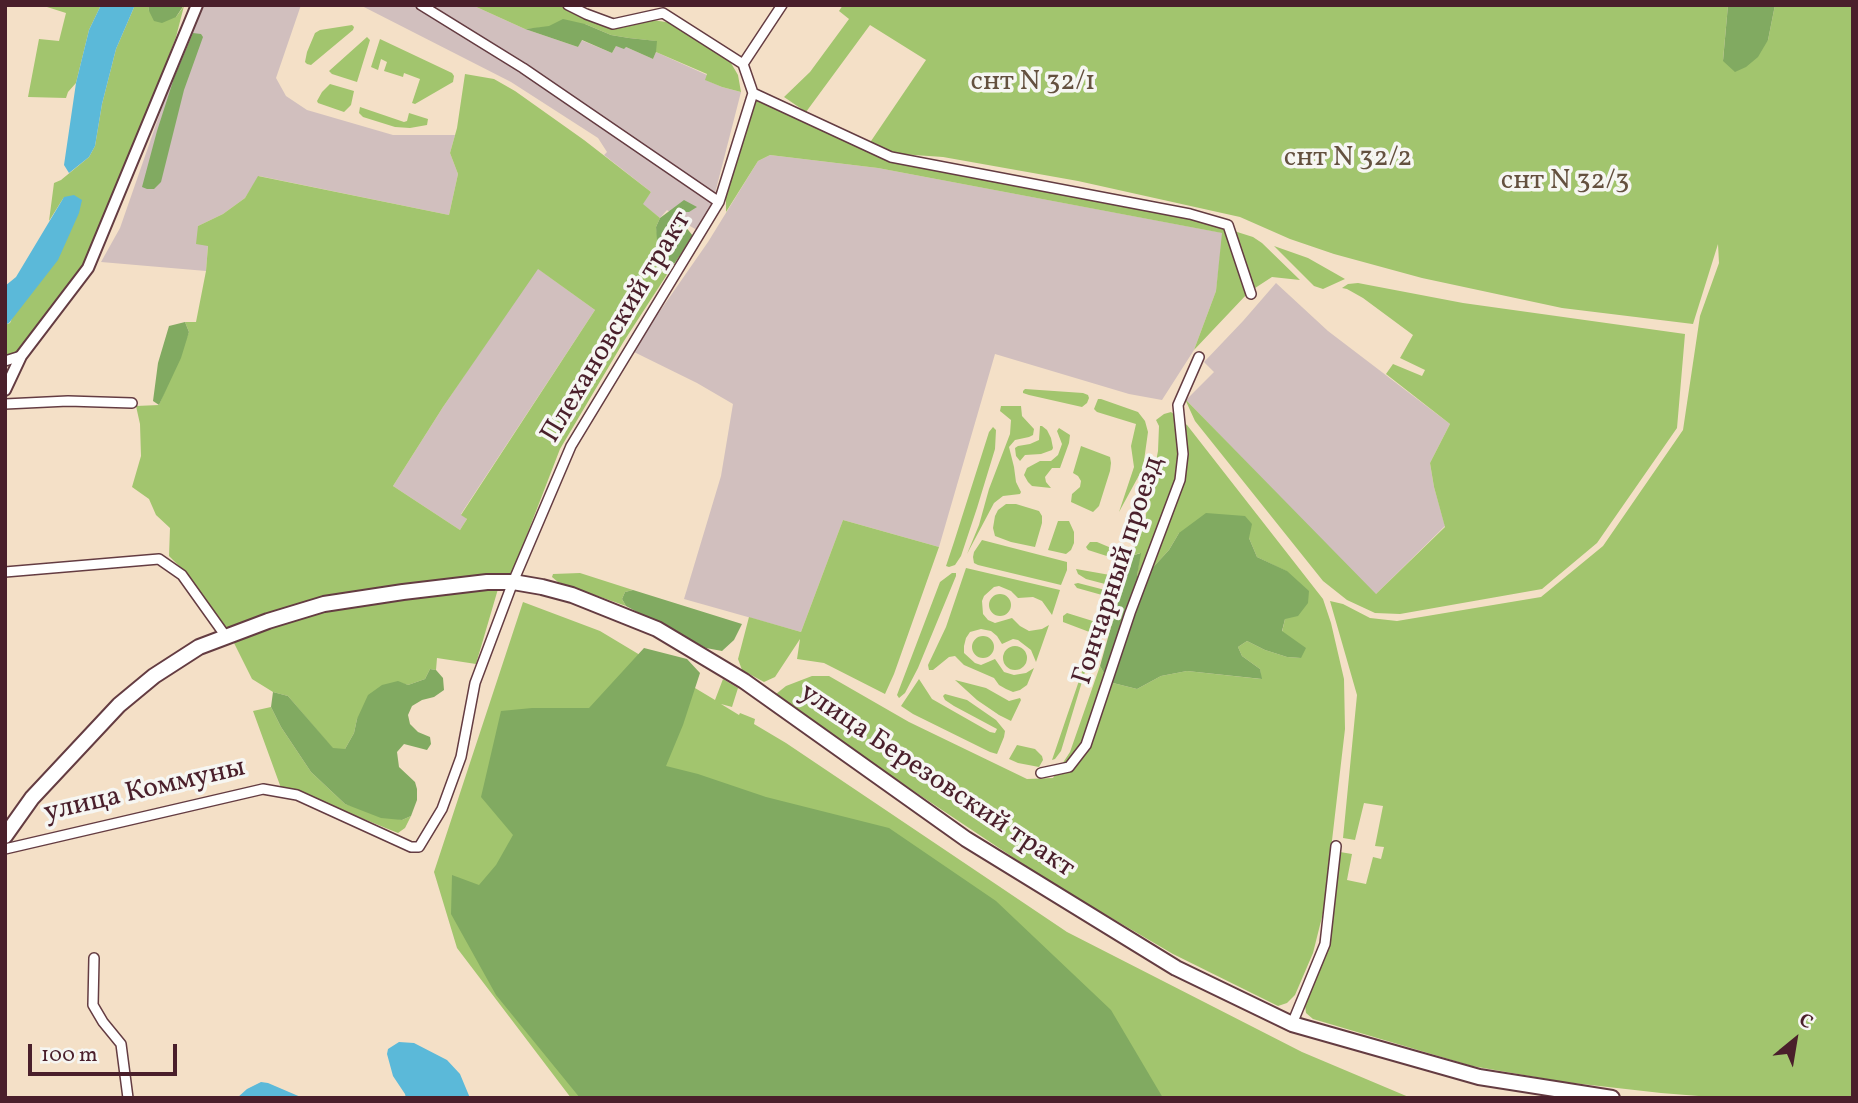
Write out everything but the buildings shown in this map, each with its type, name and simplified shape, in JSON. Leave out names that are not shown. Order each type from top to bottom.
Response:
[{"type":"main road","name":"улица Березовский тракт","points":[[227,638],[268,621],[324,604],[452,586],[513,582],[572,595],[657,629],[744,681],[966,839],[1176,968],[1292,1024],[1479,1077],[1612,1098]]},
{"type":"main road","name":"улица Коммуны","points":[[5,836],[32,798],[120,705],[154,676],[199,648],[227,638]]},
{"type":"street","points":[[5,390],[21,356],[88,268],[197,5]]},
{"type":"street","points":[[421,5],[523,68],[719,202]]},
{"type":"street","points":[[568,5],[613,24],[665,9],[743,64],[752,93],[891,157],[1190,214],[1228,225],[1251,294]]},
{"type":"street","points":[[743,64],[782,5]]},
{"type":"street","name":"Плехановский тракт","points":[[411,847],[419,847],[442,809],[461,757],[475,683],[513,582],[571,446],[719,202],[752,93]]},
{"type":"street","points":[[5,360],[21,356]]},
{"type":"street","name":"Гончарный проезд","points":[[1041,773],[1069,767],[1086,745],[1130,613],[1180,480],[1183,454],[1178,405],[1199,357]]},
{"type":"street","points":[[5,404],[68,401],[132,403]]},
{"type":"street","points":[[5,572],[159,559],[182,575],[227,638]]},
{"type":"street","name":"улица Коммуны","points":[[5,849],[263,789],[297,795],[411,847]]},
{"type":"street","points":[[1292,1024],[1325,944],[1336,846]]},
{"type":"street","points":[[94,958],[93,1005],[121,1044],[128,1098]]},
{"type":"shaded area","points":[[202,5],[301,5],[276,78],[286,96],[307,110],[393,135],[455,135],[450,153],[458,174],[449,215],[259,176],[245,198],[223,214],[198,226],[208,245],[206,271],[101,262],[120,228],[176,67]]},
{"type":"shaded area","points":[[360,5],[472,5],[525,29],[578,47],[581,40],[612,53],[616,46],[626,47],[653,59],[656,52],[707,75],[706,80],[741,92],[712,205],[697,230],[667,210],[660,218],[642,204],[651,192],[604,155],[607,152],[598,138],[511,82]]},
{"type":"shaded area","points":[[770,155],[878,168],[1223,233],[1216,291],[1194,350],[1162,400],[1129,394],[995,354],[939,547],[843,520],[801,632],[684,599],[721,476],[733,404],[632,351],[708,242],[758,161]]},
{"type":"shaded area","points":[[537,268],[595,310],[461,514],[467,519],[460,530],[393,486]]},
{"type":"shaded area","points":[[1276,283],[1328,331],[1450,424],[1430,463],[1445,526],[1375,595],[1186,400],[1214,372],[1204,362]]},
{"type":"green space","points":[[47,5],[101,5],[89,30],[76,83],[66,98],[28,97],[39,39],[59,41],[66,13]]},
{"type":"green space","points":[[135,5],[148,5],[149,11],[176,17],[184,6],[176,37],[88,261],[17,354],[5,357],[5,325],[10,323],[64,197],[49,221],[54,183],[89,157],[95,146],[116,49]]},
{"type":"green space","points":[[148,5],[184,5],[176,17],[162,23],[154,21]]},
{"type":"green space","points":[[472,5],[558,5],[606,27],[621,28],[652,20],[673,23],[728,58],[738,75],[741,92],[705,80],[707,74],[656,52],[656,41],[611,35],[585,24],[525,29]]},
{"type":"green space","points":[[843,5],[1728,5],[1723,60],[1768,40],[1775,5],[1853,5],[1853,1098],[1724,1098],[1564,1082],[1472,1066],[1313,1019],[1306,1013],[1305,1005],[1330,946],[1340,852],[1352,854],[1347,880],[1366,884],[1373,857],[1381,859],[1384,847],[1375,846],[1383,806],[1364,803],[1355,840],[1343,838],[1357,695],[1330,601],[1343,604],[1370,618],[1397,621],[1541,597],[1603,546],[1683,430],[1700,316],[1719,263],[1718,244],[1693,324],[1562,308],[1422,278],[1334,254],[1290,239],[1240,217],[1078,181],[943,157],[900,154],[869,144],[926,60],[870,25],[806,112],[784,97],[810,72],[849,19],[839,11]]},
{"type":"green space","points":[[1728,5],[1775,5],[1768,40],[1758,57],[1735,72],[1723,61]]},
{"type":"green space","points":[[563,19],[585,24],[611,35],[657,41],[656,52],[653,59],[626,47],[624,49],[616,46],[612,53],[582,40],[578,47],[525,29],[549,26]]},
{"type":"green space","points":[[352,25],[353,30],[311,65],[305,62],[315,33]]},
{"type":"green space","points":[[193,33],[203,37],[184,90],[161,182],[154,189],[147,189],[142,187],[157,131],[174,78]]},
{"type":"green space","points":[[367,37],[370,40],[357,82],[329,71]]},
{"type":"green space","points":[[380,39],[452,73],[453,82],[415,104],[412,103],[420,79],[404,73],[403,77],[384,71],[387,62],[381,59],[378,70],[371,67]]},
{"type":"green space","points":[[465,74],[494,79],[515,91],[651,192],[643,204],[660,218],[656,227],[661,256],[668,273],[560,449],[511,576],[323,598],[228,630],[189,576],[169,556],[170,528],[156,515],[149,499],[132,487],[141,456],[140,424],[136,406],[159,405],[189,332],[185,322],[196,322],[208,246],[196,244],[198,226],[223,214],[245,198],[258,176],[449,215],[458,174],[450,153],[457,128]],"holes":[[[538,269],[595,310],[461,515],[467,519],[460,530],[393,486],[443,407]]]},
{"type":"green space","points":[[330,84],[354,91],[351,105],[344,112],[317,101]]},
{"type":"green space","points":[[755,99],[893,162],[1191,218],[1226,228],[1247,294],[1194,350],[1216,291],[1222,233],[878,168],[770,155],[758,161],[726,212],[726,191]]},
{"type":"green space","points":[[360,107],[404,122],[407,121],[409,113],[428,119],[427,125],[395,127],[363,117],[359,113]]},
{"type":"green space","points":[[684,200],[697,207],[685,212],[681,221],[693,236],[668,273],[657,240],[656,227],[660,218]]},
{"type":"green space","points":[[1234,231],[1262,243],[1300,280],[1272,277],[1252,290]]},
{"type":"green space","points":[[1274,246],[1308,258],[1345,279],[1323,289],[1314,286]]},
{"type":"green space","points":[[1358,283],[1463,303],[1685,334],[1677,428],[1597,543],[1542,589],[1400,614],[1375,613],[1347,600],[1323,581],[1195,421],[1185,399],[1376,594],[1445,527],[1430,463],[1450,424],[1386,374],[1393,364],[1422,376],[1425,370],[1400,358],[1413,335],[1363,298],[1342,288]]},
{"type":"green space","points":[[185,322],[189,332],[181,358],[159,405],[153,401],[158,363],[169,326]]},
{"type":"green space","points":[[1025,389],[1083,393],[1089,398],[1082,407],[1029,395],[1023,393]]},
{"type":"green space","points":[[1098,399],[1138,412],[1145,421],[1148,432],[1143,468],[1119,512],[1134,467],[1131,446],[1136,424],[1097,412],[1094,409]]},
{"type":"green space","points":[[1001,406],[1021,406],[1022,416],[1034,429],[1033,435],[1015,440],[1009,447],[1016,482],[1021,492],[1003,496],[994,503],[967,554],[1010,434],[1011,420],[1000,411]]},
{"type":"green space","points":[[1171,412],[1187,425],[1323,599],[1344,679],[1345,729],[1324,909],[1313,953],[1295,995],[1287,1003],[1278,1006],[1173,954],[1050,882],[780,700],[776,694],[786,686],[812,676],[829,676],[909,722],[1027,779],[1053,778],[1070,752],[1100,666],[1109,682],[1137,689],[1161,676],[1187,671],[1261,679],[1260,669],[1242,656],[1238,647],[1247,641],[1287,657],[1301,658],[1291,639],[1282,632],[1285,619],[1286,571],[1257,557],[1249,538],[1179,533],[1169,550],[1145,576],[1137,576],[1140,553],[1131,556],[1144,525],[1158,451],[1159,426],[1156,420]]},
{"type":"green space","points":[[1040,426],[1047,430],[1051,438],[1052,450],[1025,455],[1020,461],[1015,448],[1039,440]]},
{"type":"green space","points":[[993,427],[996,430],[995,449],[977,508],[961,556],[955,565],[949,567],[946,566],[989,432]]},
{"type":"green space","points":[[1059,428],[1070,435],[1069,443],[1060,468],[1052,468],[1045,477],[1051,488],[1032,486],[1024,475],[1027,468],[1040,461],[1051,461],[1058,455],[1062,444],[1057,431]]},
{"type":"green space","points":[[1081,446],[1110,457],[1110,471],[1099,506],[1093,512],[1071,502],[1072,494],[1080,487],[1081,481],[1073,473]]},
{"type":"green space","points":[[1006,504],[1039,511],[1042,523],[1035,547],[995,536],[995,516]]},
{"type":"green space","points":[[1206,513],[1245,516],[1252,524],[1249,538],[1257,557],[1287,571],[1309,591],[1308,603],[1298,616],[1285,619],[1282,631],[1306,648],[1301,658],[1287,657],[1247,641],[1238,647],[1242,656],[1260,669],[1262,679],[1187,671],[1161,676],[1137,689],[1109,682],[1100,666],[1131,556],[1141,553],[1137,576],[1145,576],[1169,550],[1179,533]]},
{"type":"green space","points":[[843,520],[939,547],[885,694],[824,663],[797,659],[800,639],[775,677],[764,682],[742,670],[738,659],[749,617],[801,632]]},
{"type":"green space","points":[[1058,521],[1069,521],[1074,532],[1074,543],[1066,554],[1048,550]]},
{"type":"green space","points":[[982,540],[1067,562],[1061,585],[974,563],[974,552]]},
{"type":"green space","points":[[1090,542],[1116,550],[1118,563],[1061,751],[1052,760],[1085,663],[1092,633],[1063,622],[1063,616],[1067,613],[1096,622],[1102,595],[1077,588],[1074,584],[1105,590],[1105,584],[1086,579],[1078,574],[1076,569],[1110,575],[1113,558],[1088,550],[1086,547]]},
{"type":"green space","points":[[966,568],[1060,590],[1052,615],[1042,601],[1033,597],[1018,598],[1011,591],[999,586],[994,587],[982,601],[983,614],[995,623],[1012,618],[1029,631],[1049,625],[1036,662],[1031,650],[1018,640],[1013,639],[1002,644],[991,631],[981,629],[970,632],[966,638],[964,653],[975,663],[981,665],[995,659],[1004,672],[1014,675],[1034,668],[1027,685],[1020,690],[1013,692],[1006,689],[994,678],[964,665],[955,656],[929,670],[928,665],[946,627]]},
{"type":"green space","points":[[580,573],[633,590],[625,592],[622,599],[626,606],[558,582],[552,577],[553,574]]},
{"type":"green space","points":[[956,573],[956,576],[918,668],[905,693],[899,698],[897,695],[940,582]]},
{"type":"green space","points":[[498,589],[476,664],[437,658],[436,670],[430,669],[425,679],[408,685],[397,682],[357,719],[354,733],[345,749],[333,749],[288,696],[273,692],[252,679],[233,641],[323,608],[402,595]]},
{"type":"green space","points":[[633,590],[742,624],[734,640],[722,651],[706,648],[626,606],[622,599],[625,592]]},
{"type":"green space","points":[[1000,594],[1008,597],[1011,605],[1008,613],[1000,616],[992,613],[989,605],[992,597]]},
{"type":"green space","points":[[523,602],[600,631],[715,700],[723,679],[738,688],[732,707],[721,704],[739,715],[740,713],[755,719],[754,724],[1067,932],[1302,1052],[1411,1098],[571,1098],[457,948],[434,872]]},
{"type":"green space","points":[[983,636],[991,639],[994,647],[991,655],[983,658],[975,655],[972,647],[975,639]]},
{"type":"green space","points":[[1015,646],[1023,650],[1027,658],[1023,666],[1015,670],[1007,666],[1003,658],[1007,650]]},
{"type":"green space","points":[[644,648],[687,659],[700,673],[666,766],[766,797],[889,828],[996,901],[1111,1010],[1163,1098],[580,1098],[496,995],[451,914],[452,875],[479,885],[496,865],[513,835],[481,797],[501,711],[589,708]]},
{"type":"green space","points":[[430,669],[436,670],[443,678],[444,690],[412,706],[408,715],[410,724],[418,732],[430,737],[431,744],[427,750],[404,744],[397,752],[399,767],[415,782],[417,789],[417,800],[411,816],[402,820],[381,818],[345,804],[311,772],[271,707],[273,692],[288,696],[333,748],[345,749],[368,695],[382,685],[398,681],[408,685],[425,679]]},
{"type":"green space","points":[[919,679],[932,699],[990,732],[995,733],[997,729],[954,706],[943,696],[945,694],[967,700],[996,720],[1005,731],[997,754],[901,706]]},
{"type":"green space","points":[[955,680],[986,688],[1009,701],[1020,698],[1011,721],[977,700]]},
{"type":"green space","points":[[271,707],[311,772],[345,804],[402,820],[411,816],[405,828],[398,833],[281,788],[253,711]]},
{"type":"green space","points":[[1017,745],[1035,749],[1042,756],[1039,767],[1009,759]]},
{"type":"water","points":[[101,5],[135,5],[116,49],[95,146],[89,157],[69,173],[64,165],[76,83],[89,30]]},
{"type":"water","points":[[74,195],[82,200],[79,213],[58,260],[5,325],[5,286],[16,277],[64,197]]},
{"type":"water","points":[[399,1042],[414,1043],[447,1060],[460,1074],[470,1098],[406,1098],[393,1076],[387,1054],[388,1049]]},
{"type":"water","points":[[261,1082],[268,1083],[303,1098],[237,1098]]},
{"type":"park label","name":"снт N 32/1","points":[[1033,84]]},
{"type":"park label","name":"снт N 32/2","points":[[1348,160]]},
{"type":"park label","name":"снт N 32/3","points":[[1565,183]]}]
